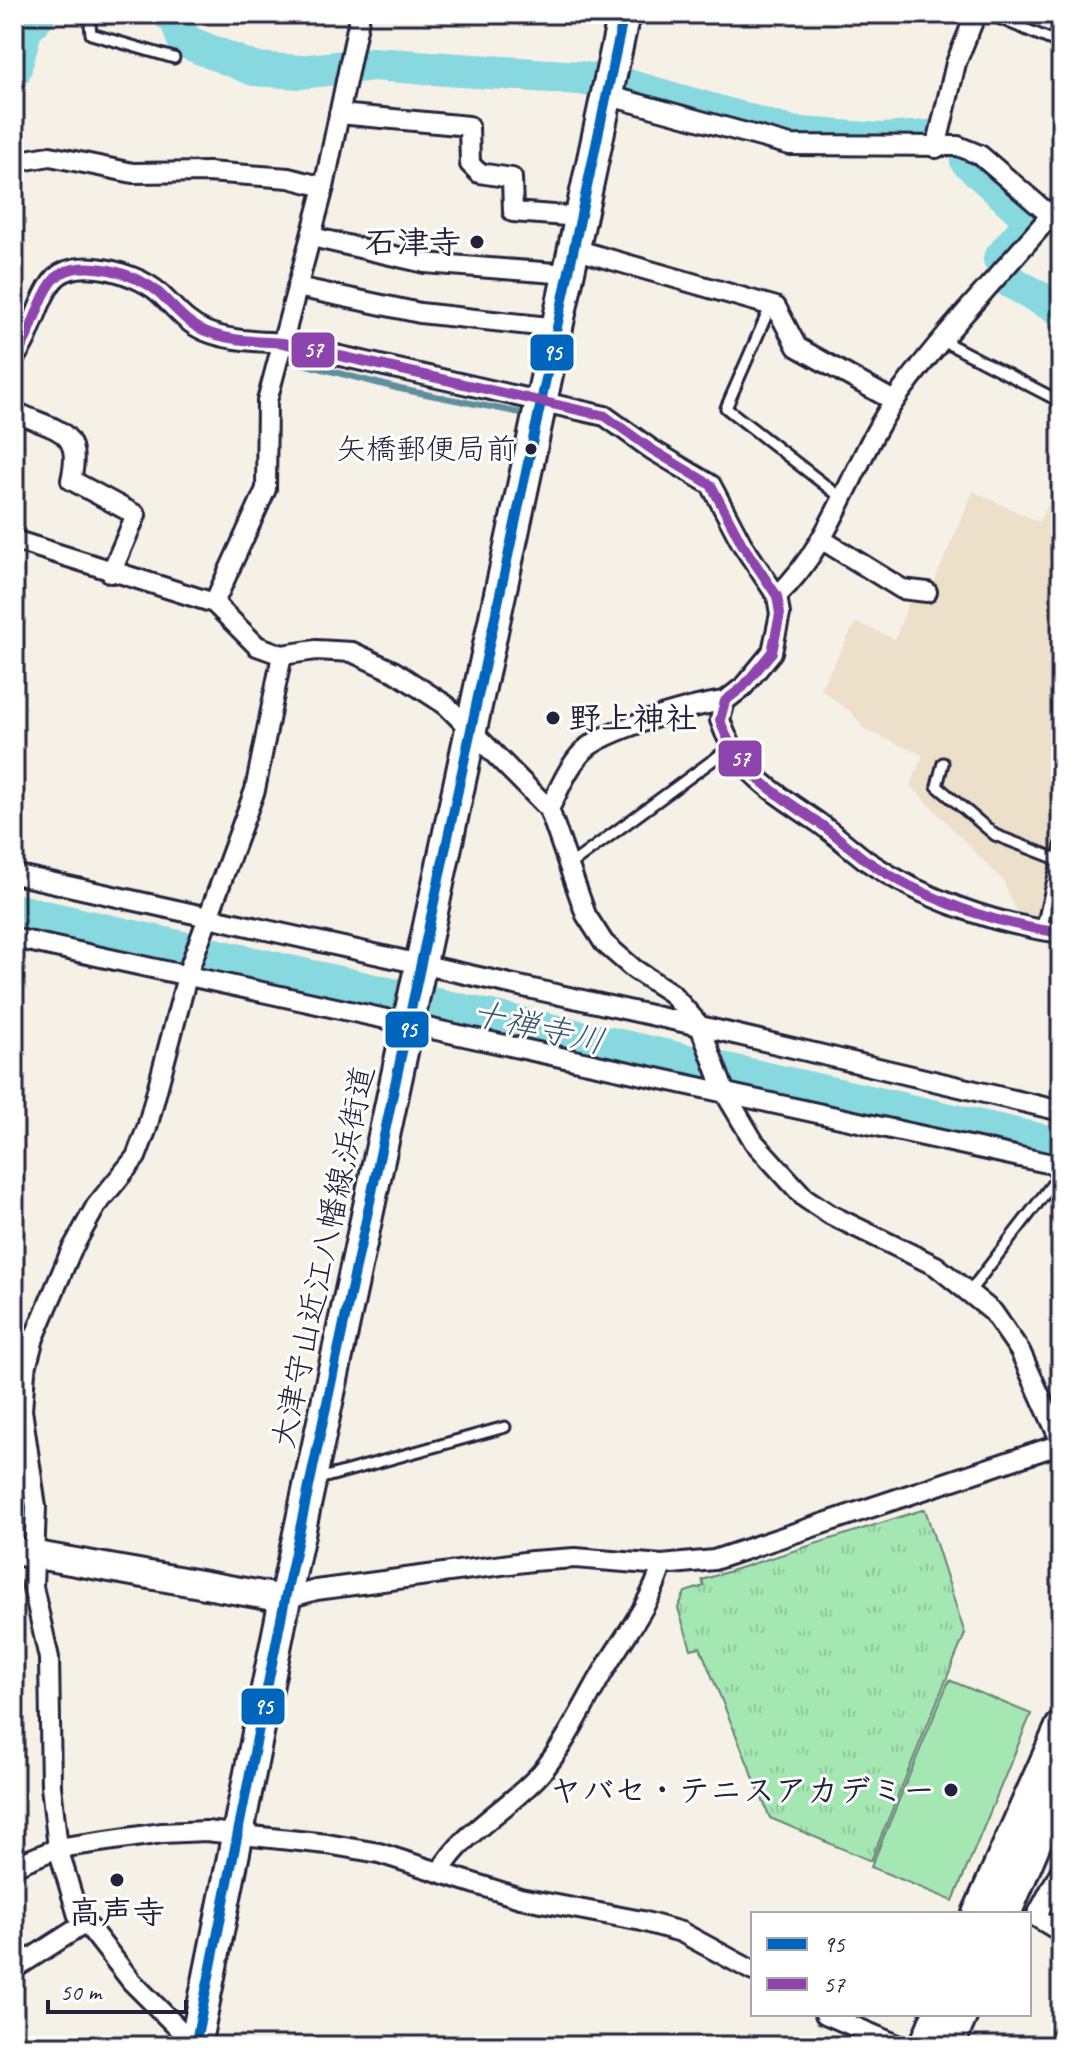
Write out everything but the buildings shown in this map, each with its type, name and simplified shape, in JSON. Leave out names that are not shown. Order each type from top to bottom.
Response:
[{"type":"main road","name":"大津守山近江八幡線;浜街道","points":[[197,2037],[285,1599],[544,402],[624,14]]},
{"type":"main road","points":[[979,1912],[1061,1727]]},
{"type":"main road","points":[[1006,1912],[1061,1782]]},
{"type":"main road","points":[[925,2046],[937,2016]]},
{"type":"main road","points":[[948,2046],[961,2016]]},
{"type":"street","points":[[936,148],[956,63],[976,14]]},
{"type":"street","points":[[214,603],[266,489],[267,401],[324,187],[348,67],[353,16]]},
{"type":"street","points":[[608,86],[790,145],[958,146],[980,155],[1056,209],[894,401],[821,539],[795,580],[777,596]]},
{"type":"street","points":[[339,114],[469,126],[470,164],[479,173],[512,178],[513,212],[580,217]]},
{"type":"street","points":[[14,162],[50,156],[133,173],[208,172],[289,178],[324,187]]},
{"type":"street","points":[[312,237],[425,263],[572,262],[771,305],[780,311],[797,347],[894,401]]},
{"type":"street","points":[[14,358],[31,332],[51,283],[73,268],[88,267],[139,281],[157,291],[188,322],[207,332],[283,343],[605,416],[651,449],[711,485],[742,544],[777,596],[780,614],[772,652],[743,687],[725,701],[707,703],[640,724],[590,746],[573,763],[549,809]]},
{"type":"street","points":[[297,287],[420,313],[558,328]]},
{"type":"street","points":[[14,411],[57,427],[70,440],[76,458],[71,480],[136,515],[111,573]]},
{"type":"street","points":[[821,539],[902,589],[927,592]]},
{"type":"street","points":[[14,540],[214,603],[257,646],[282,655],[316,650],[352,652],[369,658],[446,705],[549,809],[586,915],[604,943],[634,969],[671,993],[701,1029],[723,1089],[754,1142],[805,1198],[831,1215],[936,1266],[993,1312],[1020,1351],[1061,1443],[714,1560],[662,1565],[575,1558],[532,1561],[316,1590],[285,1599],[24,1553]]},
{"type":"street","points":[[81,1926],[58,1848],[51,1786],[49,1658],[24,1553],[36,1507],[22,1410],[34,1338],[84,1228],[96,1206],[136,1157],[147,1128],[188,972],[255,790],[282,655]]},
{"type":"street","points":[[725,701],[720,720],[754,777],[868,861],[974,914],[1014,927],[1061,933]]},
{"type":"street","points":[[14,874],[205,920],[1061,1111]]},
{"type":"street","points":[[14,938],[411,1020],[1061,1166]]},
{"type":"street","points":[[440,1872],[486,1820],[539,1775],[551,1759],[608,1663],[642,1616],[662,1565]]},
{"type":"street","points":[[14,1866],[58,1848],[162,1833],[206,1831],[379,1853],[520,1898],[642,1921],[681,1932],[751,1970]]},
{"type":"street","points":[[1061,1870],[1036,1917],[1061,1932]]},
{"type":"street","points":[[14,1969],[81,1926],[89,1927],[132,1982],[186,2036],[197,2037]]},
{"type":"street","points":[[829,2016],[891,2044]]},
{"type":"street","points":[[14,2040],[24,2046]]},
{"type":"lane","points":[[89,14],[91,34],[174,58]]},
{"type":"lane","points":[[989,14],[1061,44]]},
{"type":"lane","points":[[771,305],[726,408],[843,499]]},
{"type":"lane","points":[[943,341],[1061,402]]},
{"type":"lane","points":[[570,865],[733,745]]},
{"type":"lane","points":[[943,763],[937,786],[995,835],[1057,859]]},
{"type":"lane","points":[[1041,931],[1061,845]]},
{"type":"lane","points":[[970,1291],[1057,1178],[1061,1166]]},
{"type":"lane","points":[[312,1481],[505,1427]]},
{"type":"shaded area","points":[[1061,480],[1061,918],[1017,914],[1003,881],[910,785],[923,755],[865,730],[852,713],[820,689],[856,622],[895,639],[912,594],[932,587],[973,491],[1039,522]]},
{"type":"green space","points":[[925,1509],[965,1634],[871,1861],[770,1818],[700,1647],[691,1649],[678,1608],[685,1592],[704,1586],[702,1580]]},
{"type":"green space","name":"ヤバセ・テニスアカデミー","points":[[949,1680],[1031,1714],[953,1901],[871,1867]]},
{"type":"waterway","points":[[14,71],[25,30],[39,14]]},
{"type":"waterway","points":[[169,14],[176,18],[184,41],[254,69],[300,72],[373,64],[579,78],[628,86],[790,133],[880,140],[929,137]]},
{"type":"waterway","points":[[967,161],[1028,217],[1030,223],[1000,259]]},
{"type":"waterway","points":[[1006,279],[1061,310]]},
{"type":"waterway","points":[[284,359],[400,389],[526,414]]},
{"type":"waterway","name":"十禅寺川","points":[[14,910],[1061,1145]]},
{"type":"transit line","name":"95","points":[[195,2046],[285,1599],[624,14]]},
{"type":"transit line","name":"57","points":[[14,358],[26,340],[52,282],[62,273],[89,267],[135,278],[158,292],[191,323],[223,337],[283,343],[605,416],[651,449],[711,485],[742,544],[777,596],[780,614],[772,652],[743,687],[725,701],[720,720],[737,755],[748,768],[774,791],[889,875],[960,908],[1061,933]]},
{"type":"place","name":"石津寺","points":[[477,242]]},
{"type":"place","name":"矢橋郵便局前","points":[[531,449]]},
{"type":"place","name":"野上神社","points":[[553,718]]},
{"type":"place","name":"ヤバセ・テニスアカデミー","points":[[951,1790]]},
{"type":"place","name":"高声寺","points":[[117,1880]]}]
